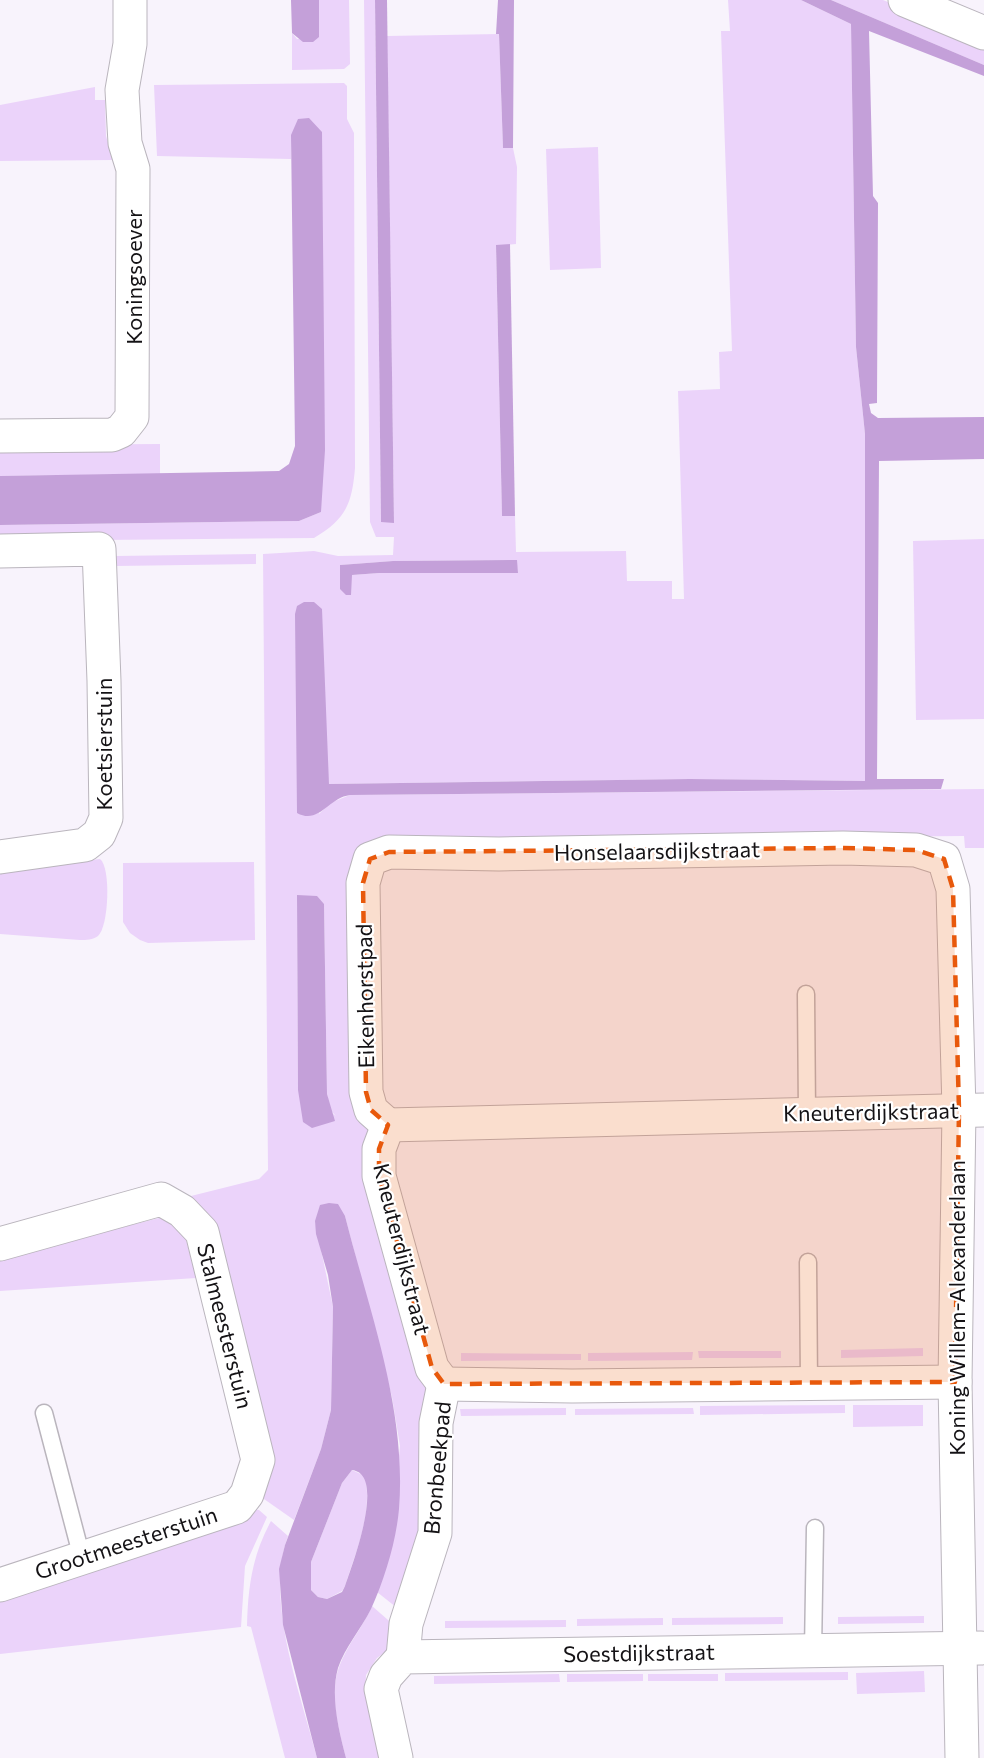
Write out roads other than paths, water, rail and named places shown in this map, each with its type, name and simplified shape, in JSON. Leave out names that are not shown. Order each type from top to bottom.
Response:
[{"type":"street","name":"Koningsoever","points":[[0,436],[112,435],[121,431],[132,417],[133,169],[125,143],[122,90],[130,44],[129,0]]},
{"type":"street","points":[[905,0],[984,33]]},
{"type":"street","name":"Koetsierstuin","points":[[0,551],[99,549],[106,818],[99,834],[85,845],[0,856]]},
{"type":"street","name":"Honselaarsdijkstraat","points":[[370,859],[389,852],[499,854],[843,848],[916,850],[944,859]]},
{"type":"street","name":"Eikenhorstpad","points":[[370,859],[363,883],[366,1092],[371,1110],[388,1125]]},
{"type":"street","name":"Koning Willem-Alexanderlaan","points":[[944,859],[953,889],[971,1110],[955,1382],[973,1648],[962,1758]]},
{"type":"street","name":"Kneuterdijkstraat","points":[[444,1384],[432,1368],[379,1176],[379,1149],[388,1125],[971,1110]]},
{"type":"street","name":"Stalmeesterstuin","points":[[0,1244],[161,1199],[182,1211],[202,1232],[258,1460],[247,1494]]},
{"type":"street","points":[[444,1384],[572,1386],[955,1382]]},
{"type":"street","name":"Bronbeekpad","points":[[403,1657],[406,1624],[435,1533],[436,1423],[444,1384]]},
{"type":"street","name":"Grootmeesterstuin","points":[[0,1585],[237,1507],[247,1494]]},
{"type":"street","name":"Soestdijkstraat","points":[[403,1657],[973,1648]]},
{"type":"street","points":[[396,1758],[381,1689],[386,1676],[403,1657]]},
{"type":"lane","points":[[806,994],[807,1114]]},
{"type":"lane","points":[[808,1262],[809,1384]]},
{"type":"lane","points":[[44,1413],[82,1558]]},
{"type":"lane","points":[[813,1651],[815,1528]]}]
